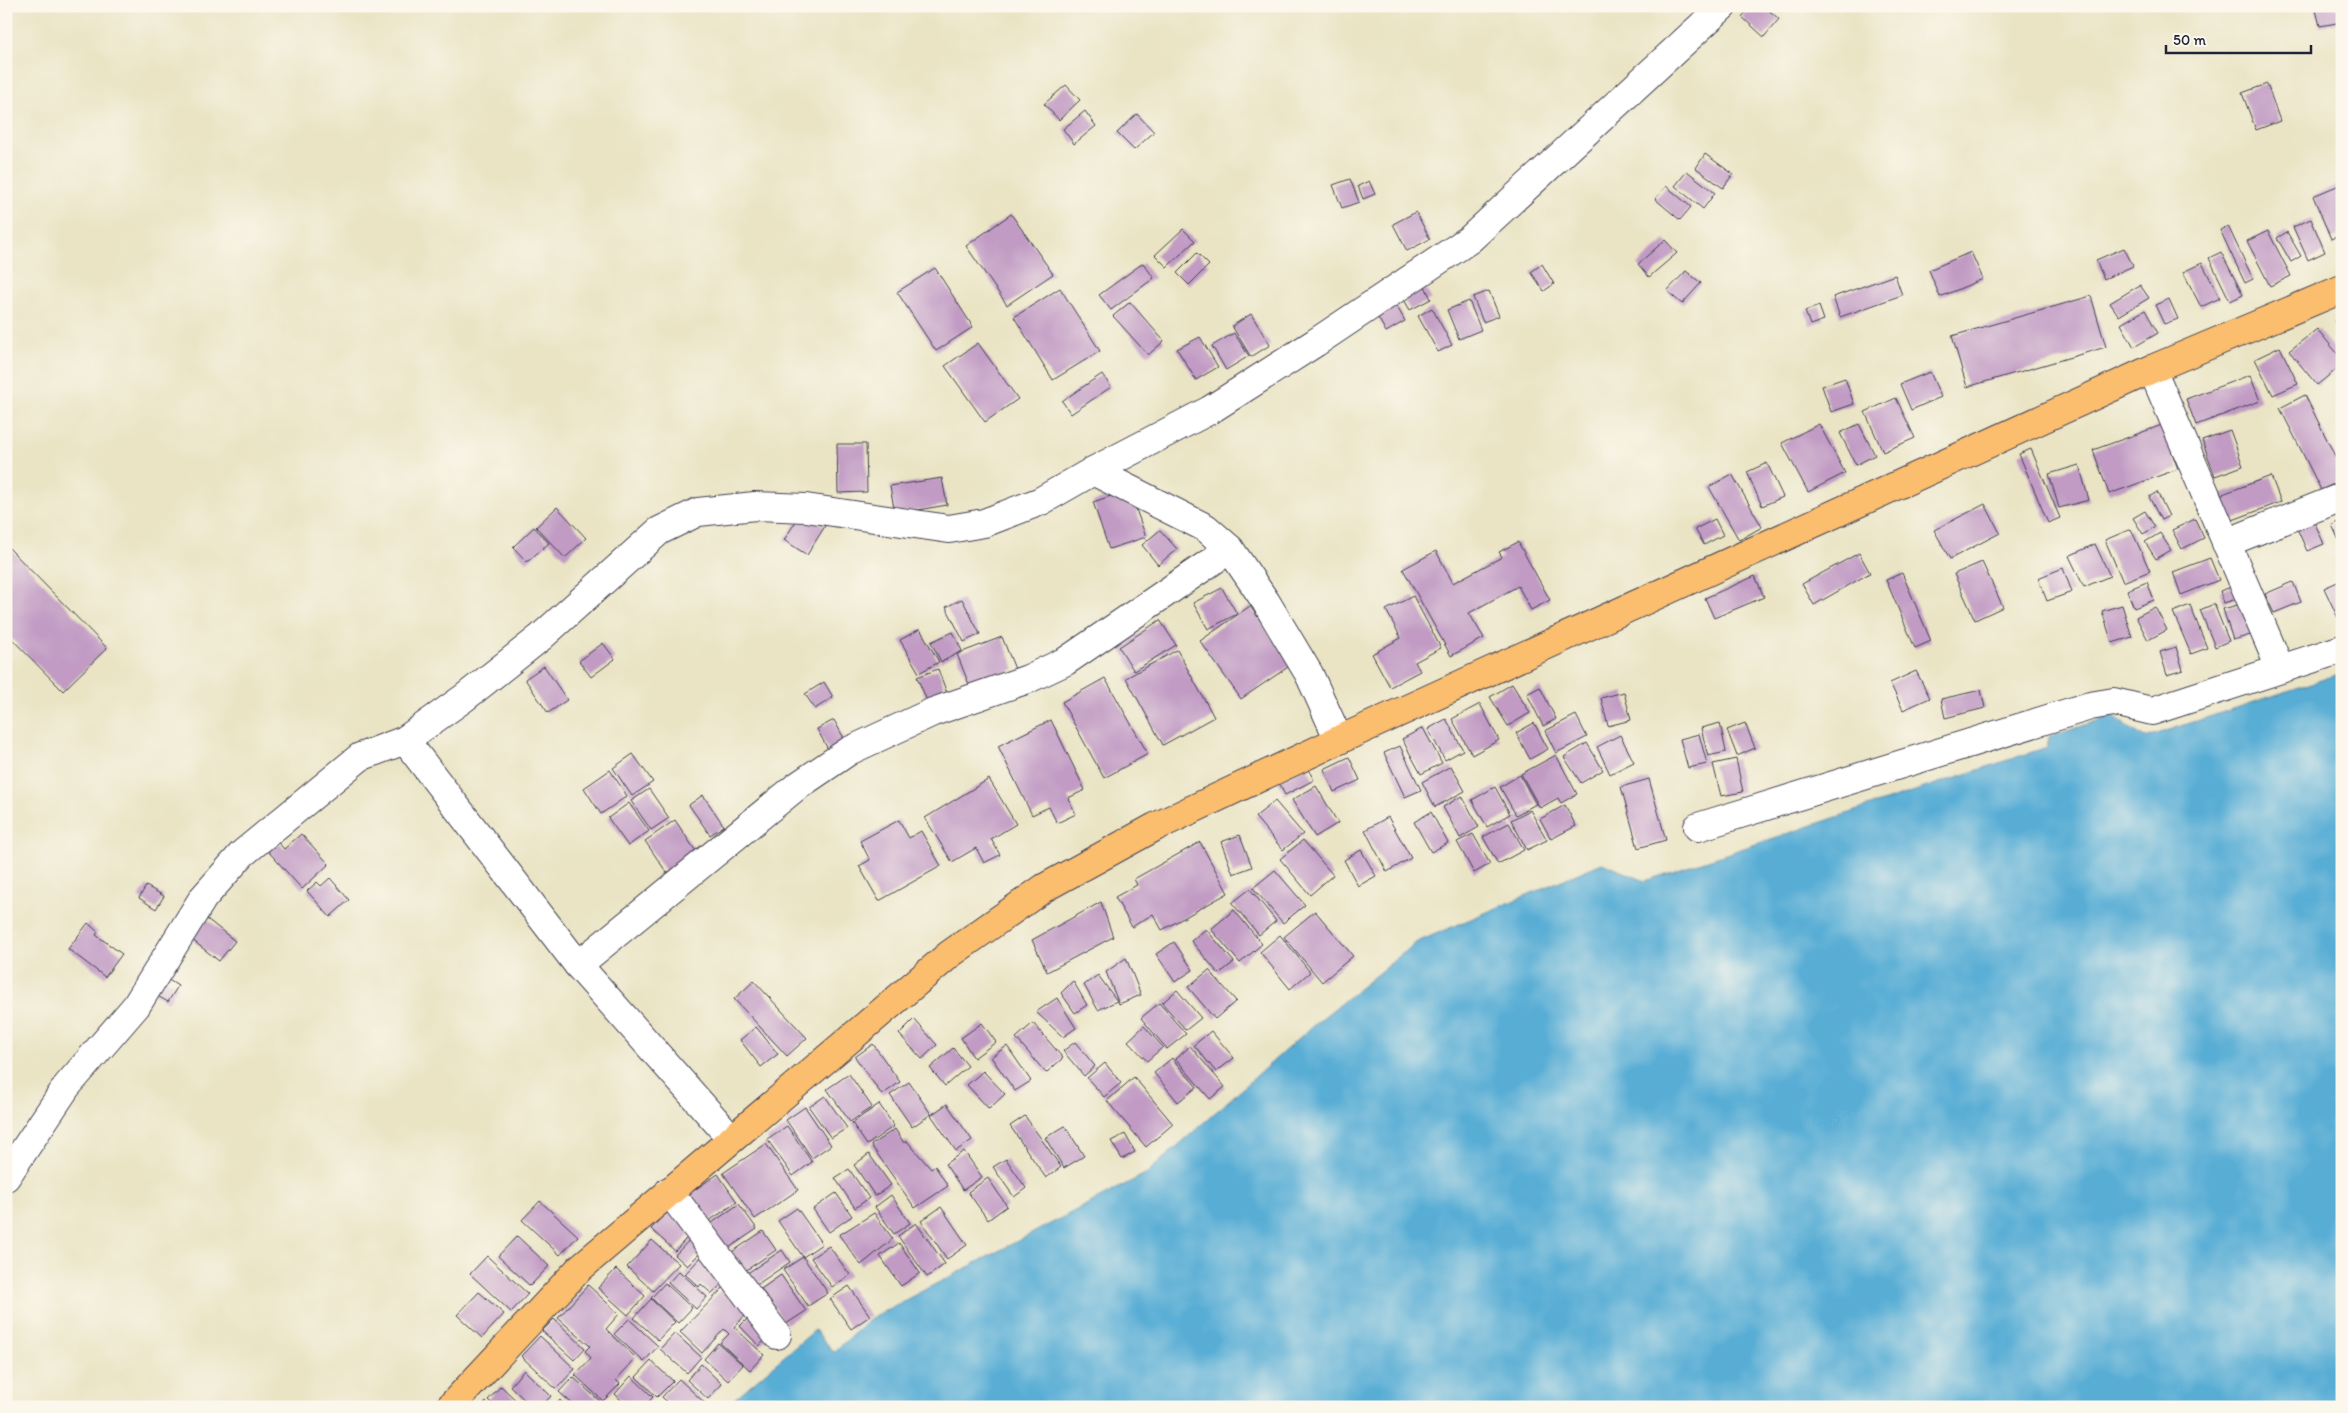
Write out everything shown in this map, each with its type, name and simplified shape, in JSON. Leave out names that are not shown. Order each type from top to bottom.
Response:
[{"type":"highway","points":[[450,1407],[580,1268],[950,954],[1044,888],[1155,827],[1339,740],[2152,369],[2342,289]]},
{"type":"street","points":[[6,1177],[67,1086],[136,1006],[203,898],[242,854],[360,757],[405,740],[464,698],[541,637],[659,531],[698,512],[755,506],[806,508],[949,529],[984,523],[1041,501],[1093,471],[1210,410],[1315,343],[1470,239],[1723,6]]},
{"type":"street","points":[[2152,369],[2280,668]]},
{"type":"street","points":[[1093,471],[1206,528],[1230,549],[1266,602],[1309,674],[1339,740]]},
{"type":"street","points":[[2226,543],[2342,498]]},
{"type":"street","points":[[578,965],[796,787],[848,751],[932,712],[1028,679],[1066,661],[1230,549]]},
{"type":"street","points":[[1698,827],[2090,706],[2114,702],[2152,711],[2342,649]]},
{"type":"street","points":[[405,740],[578,965],[731,1138]]},
{"type":"street","points":[[669,1191],[777,1335]]},
{"type":"water","points":[[2342,673],[2342,1407],[725,1407],[815,1330],[834,1352],[871,1318],[1147,1173],[1315,1024],[1417,942],[1602,863],[1645,881],[2047,747],[2049,737],[2112,716],[2145,738]]},
{"type":"building","points":[[1751,6],[1764,6],[1779,19],[1764,37],[1742,17]]},
{"type":"building","points":[[2315,6],[2342,6],[2342,22],[2320,26]]},
{"type":"building","points":[[2267,84],[2280,121],[2256,130],[2242,93]]},
{"type":"building","points":[[1066,85],[1080,100],[1059,120],[1044,104]]},
{"type":"building","points":[[1085,111],[1096,126],[1074,144],[1063,129]]},
{"type":"building","points":[[1137,114],[1154,132],[1134,150],[1117,133]]},
{"type":"building","points":[[1705,154],[1733,174],[1723,188],[1696,168]]},
{"type":"building","points":[[1687,171],[1715,193],[1703,209],[1675,186]]},
{"type":"building","points":[[1350,179],[1359,202],[1342,208],[1333,185]]},
{"type":"building","points":[[1369,181],[1375,194],[1363,199],[1358,186]]},
{"type":"building","points":[[2342,184],[2342,234],[2331,239],[2313,196]]},
{"type":"building","points":[[1666,186],[1691,207],[1680,220],[1655,199]]},
{"type":"building","points":[[1416,212],[1430,239],[1407,251],[1393,224]]},
{"type":"building","points":[[1011,214],[1053,274],[1007,305],[966,246]]},
{"type":"building","points":[[2311,219],[2325,252],[2308,260],[2293,227]]},
{"type":"building","points":[[2228,226],[2253,279],[2245,283],[2220,230]]},
{"type":"building","points":[[1183,229],[1195,241],[1167,267],[1155,255]]},
{"type":"building","points":[[2268,231],[2291,276],[2270,286],[2247,241]]},
{"type":"building","points":[[2287,232],[2301,256],[2291,262],[2277,238]]},
{"type":"building","points":[[1665,240],[1677,253],[1649,277],[1638,264]]},
{"type":"building","points":[[2124,248],[2133,266],[2104,279],[2096,260]]},
{"type":"building","points":[[1971,252],[1983,279],[1940,297],[1929,270]]},
{"type":"building","points":[[2221,252],[2243,295],[2230,301],[2209,258]]},
{"type":"building","points":[[1197,253],[1209,265],[1189,285],[1177,273]]},
{"type":"building","points":[[1143,263],[1154,278],[1111,310],[1099,295]]},
{"type":"building","points":[[2202,263],[2220,298],[2201,307],[2183,272]]},
{"type":"building","points":[[1542,264],[1554,284],[1544,291],[1531,272]]},
{"type":"building","points":[[935,268],[973,327],[936,351],[897,292]]},
{"type":"building","points":[[1686,271],[1701,283],[1682,304],[1667,291]]},
{"type":"building","points":[[1895,275],[1902,295],[1840,317],[1833,297]]},
{"type":"building","points":[[2140,285],[2149,298],[2119,316],[2110,303]]},
{"type":"building","points":[[1425,286],[1431,299],[1410,310],[1403,298]]},
{"type":"building","points":[[1060,288],[1100,351],[1053,380],[1014,317]]},
{"type":"building","points":[[1489,291],[1499,316],[1483,322],[1473,297]]},
{"type":"building","points":[[2091,296],[2106,347],[1967,387],[1952,336]]},
{"type":"building","points":[[2169,299],[2178,319],[2164,324],[2155,305]]},
{"type":"building","points":[[1469,301],[1481,330],[1459,339],[1447,310]]},
{"type":"building","points":[[1130,302],[1164,341],[1148,355],[1113,316]]},
{"type":"building","points":[[1395,303],[1405,321],[1386,332],[1376,314]]},
{"type":"building","points":[[1819,306],[1824,320],[1810,325],[1805,311]]},
{"type":"building","points":[[1432,308],[1452,345],[1438,352],[1418,316]]},
{"type":"building","points":[[2145,310],[2158,333],[2134,347],[2121,324]]},
{"type":"building","points":[[1251,314],[1270,345],[1251,357],[1232,326]]},
{"type":"building","points":[[2342,316],[2342,334],[2334,321]]},
{"type":"building","points":[[2317,329],[2342,359],[2342,365],[2317,385],[2289,351]]},
{"type":"building","points":[[1234,333],[1249,356],[1226,370],[1212,346]]},
{"type":"building","points":[[1200,337],[1218,367],[1196,380],[1177,349]]},
{"type":"building","points":[[978,343],[1018,399],[985,422],[945,366]]},
{"type":"building","points":[[2280,347],[2298,384],[2273,395],[2255,359]]},
{"type":"building","points":[[1930,372],[1941,397],[1911,410],[1900,384]]},
{"type":"building","points":[[1102,374],[1111,387],[1071,414],[1062,401]]},
{"type":"building","points":[[2250,375],[2260,401],[2196,425],[2186,399]]},
{"type":"building","points":[[1845,378],[1854,404],[1831,412],[1822,386]]},
{"type":"building","points":[[2305,395],[2342,470],[2342,480],[2321,490],[2280,408]]},
{"type":"building","points":[[1896,398],[1915,438],[1883,452],[1865,412]]},
{"type":"building","points":[[1819,424],[1845,473],[1808,492],[1782,443]]},
{"type":"building","points":[[1859,424],[1875,455],[1856,465],[1840,433]]},
{"type":"building","points":[[2162,425],[2178,469],[2109,494],[2093,450]]},
{"type":"building","points":[[2230,430],[2243,466],[2215,476],[2202,440]]},
{"type":"building","points":[[837,444],[866,444],[867,492],[838,493]]},
{"type":"building","points":[[2031,449],[2060,518],[2048,523],[2019,454]]},
{"type":"building","points":[[1767,463],[1783,497],[1762,506],[1747,472]]},
{"type":"building","points":[[2079,465],[2089,500],[2059,508],[2049,474]]},
{"type":"building","points":[[1732,474],[1762,527],[1739,540],[1709,487]]},
{"type":"building","points":[[2271,476],[2281,502],[2230,521],[2220,495]]},
{"type":"building","points":[[942,478],[947,505],[895,514],[890,486]]},
{"type":"building","points":[[1129,490],[1146,537],[1109,549],[1093,502]]},
{"type":"building","points":[[2157,492],[2169,516],[2161,520],[2149,497]]},
{"type":"building","points":[[1985,504],[2000,533],[1950,559],[1934,530]]},
{"type":"building","points":[[557,507],[586,538],[565,558],[536,527]]},
{"type":"building","points":[[2145,511],[2155,527],[2143,534],[2133,518]]},
{"type":"building","points":[[802,512],[825,526],[807,555],[784,540]]},
{"type":"building","points":[[1715,519],[1723,535],[1704,545],[1695,529]]},
{"type":"building","points":[[2195,519],[2204,538],[2182,549],[2172,530]]},
{"type":"building","points":[[2313,519],[2324,544],[2307,551],[2296,526]]},
{"type":"building","points":[[2342,520],[2342,547],[2332,525]]},
{"type":"building","points":[[534,527],[549,543],[527,562],[513,547]]},
{"type":"building","points":[[2131,529],[2150,571],[2123,582],[2105,540]]},
{"type":"building","points":[[1160,530],[1177,549],[1158,565],[1142,545]]},
{"type":"building","points":[[2160,533],[2171,550],[2156,559],[2145,542]]},
{"type":"building","points":[[1518,542],[1550,600],[1531,610],[1518,586],[1469,613],[1484,638],[1451,656],[1403,569],[1436,551],[1453,583],[1502,557],[1499,552]]},
{"type":"building","points":[[2095,544],[2110,576],[2084,587],[2069,556]]},
{"type":"building","points":[[6,545],[107,648],[63,691],[6,633]]},
{"type":"building","points":[[1859,553],[1870,573],[1814,605],[1802,584]]},
{"type":"building","points":[[2210,558],[2219,580],[2181,595],[2173,572]]},
{"type":"building","points":[[1982,562],[2003,607],[1975,620],[1954,574]]},
{"type":"building","points":[[2063,568],[2072,592],[2047,601],[2038,578]]},
{"type":"building","points":[[1902,573],[1931,641],[1915,648],[1886,580]]},
{"type":"building","points":[[1755,576],[1764,597],[1714,618],[1705,598]]},
{"type":"building","points":[[2342,580],[2342,617],[2338,618],[2324,588]]},
{"type":"building","points":[[2147,582],[2154,600],[2134,608],[2127,590]]},
{"type":"building","points":[[2293,582],[2301,602],[2274,613],[2265,594]]},
{"type":"building","points":[[2234,586],[2239,598],[2224,603],[2220,591]]},
{"type":"building","points":[[1222,588],[1237,614],[1208,629],[1193,603]]},
{"type":"building","points":[[1413,596],[1441,648],[1415,662],[1420,671],[1390,687],[1372,654],[1401,638],[1386,610]]},
{"type":"building","points":[[962,599],[980,634],[964,642],[946,607]]},
{"type":"building","points":[[2244,603],[2254,634],[2233,640],[2223,609]]},
{"type":"building","points":[[2214,604],[2229,641],[2215,647],[2200,610]]},
{"type":"building","points":[[2122,605],[2132,637],[2112,643],[2102,611]]},
{"type":"building","points":[[2190,605],[2207,648],[2191,654],[2173,612]]},
{"type":"building","points":[[1250,606],[1291,665],[1241,699],[1200,641]]},
{"type":"building","points":[[2155,607],[2167,630],[2148,640],[2136,617]]},
{"type":"building","points":[[1160,620],[1176,645],[1134,671],[1119,647]]},
{"type":"building","points":[[920,629],[939,662],[919,673],[900,640]]},
{"type":"building","points":[[953,632],[962,651],[941,662],[931,642]]},
{"type":"building","points":[[1002,637],[1015,669],[970,687],[957,654]]},
{"type":"building","points":[[603,643],[615,659],[591,677],[579,661]]},
{"type":"building","points":[[2176,647],[2183,670],[2167,675],[2160,652]]},
{"type":"building","points":[[1177,650],[1214,717],[1163,745],[1126,678]]},
{"type":"building","points":[[544,666],[567,700],[548,713],[525,679]]},
{"type":"building","points":[[938,669],[948,696],[928,703],[917,677]]},
{"type":"building","points":[[1916,671],[1930,698],[1903,710],[1890,683]]},
{"type":"building","points":[[1105,678],[1148,754],[1104,778],[1062,702]]},
{"type":"building","points":[[824,682],[833,697],[815,709],[805,694]]},
{"type":"building","points":[[1512,684],[1530,713],[1508,726],[1490,697]]},
{"type":"building","points":[[1540,687],[1556,719],[1543,726],[1527,694]]},
{"type":"building","points":[[1981,690],[1985,708],[1945,718],[1941,699]]},
{"type":"building","points":[[1624,692],[1631,720],[1608,726],[1601,698]]},
{"type":"building","points":[[1480,704],[1499,740],[1472,755],[1452,719]]},
{"type":"building","points":[[1576,715],[1587,737],[1556,753],[1545,731]]},
{"type":"building","points":[[1446,719],[1463,750],[1445,760],[1428,729]]},
{"type":"building","points":[[834,720],[846,742],[829,751],[817,729]]},
{"type":"building","points":[[1051,720],[1085,790],[1068,798],[1076,814],[1057,823],[1049,807],[1032,815],[998,746]]},
{"type":"building","points":[[1534,723],[1548,749],[1530,759],[1516,733]]},
{"type":"building","points":[[1720,723],[1726,752],[1708,756],[1701,728]]},
{"type":"building","points":[[1745,723],[1755,748],[1737,756],[1727,730]]},
{"type":"building","points":[[1423,728],[1442,763],[1421,774],[1402,739]]},
{"type":"building","points":[[1699,734],[1707,764],[1688,768],[1680,739]]},
{"type":"building","points":[[1620,735],[1634,762],[1610,774],[1597,747]]},
{"type":"building","points":[[1587,743],[1603,770],[1581,783],[1564,757]]},
{"type":"building","points":[[1400,746],[1421,790],[1405,797],[1384,753]]},
{"type":"building","points":[[633,754],[653,782],[632,796],[613,768]]},
{"type":"building","points":[[1556,755],[1577,794],[1561,803],[1558,798],[1540,808],[1521,774]]},
{"type":"building","points":[[1349,757],[1360,780],[1334,792],[1324,769]]},
{"type":"building","points":[[1736,759],[1743,792],[1721,796],[1713,764]]},
{"type":"building","points":[[1451,766],[1465,791],[1435,807],[1422,782]]},
{"type":"building","points":[[1307,767],[1314,780],[1285,795],[1278,781]]},
{"type":"building","points":[[610,770],[627,796],[601,814],[584,788]]},
{"type":"building","points":[[1520,775],[1536,804],[1516,815],[1500,787]]},
{"type":"building","points":[[989,779],[1016,824],[991,839],[1000,855],[984,863],[976,848],[952,862],[925,818]]},
{"type":"building","points":[[1649,779],[1666,840],[1638,848],[1621,787]]},
{"type":"building","points":[[1316,786],[1338,823],[1315,837],[1292,800]]},
{"type":"building","points":[[1495,787],[1510,814],[1487,827],[1472,800]]},
{"type":"building","points":[[649,789],[669,818],[651,830],[631,801]]},
{"type":"building","points":[[703,795],[724,826],[710,835],[689,805]]},
{"type":"building","points":[[1462,796],[1479,827],[1460,838],[1443,807]]},
{"type":"building","points":[[1275,801],[1303,834],[1283,850],[1255,817]]},
{"type":"building","points":[[629,803],[649,831],[628,846],[608,818]]},
{"type":"building","points":[[1565,805],[1576,826],[1551,839],[1540,819]]},
{"type":"building","points":[[1530,810],[1547,840],[1527,850],[1511,820]]},
{"type":"building","points":[[1431,812],[1448,843],[1431,852],[1414,822]]},
{"type":"building","points":[[1388,817],[1411,858],[1387,872],[1365,830]]},
{"type":"building","points":[[675,820],[697,853],[667,873],[645,841]]},
{"type":"building","points":[[899,820],[909,838],[921,831],[941,866],[879,901],[859,866],[870,860],[860,841]]},
{"type":"building","points":[[1509,823],[1524,850],[1498,864],[1483,837]]},
{"type":"building","points":[[301,834],[329,864],[302,889],[267,850],[277,841],[284,849]]},
{"type":"building","points":[[1473,834],[1490,864],[1474,873],[1457,842]]},
{"type":"building","points":[[1240,835],[1252,867],[1233,874],[1221,842]]},
{"type":"building","points":[[1303,840],[1333,875],[1310,895],[1280,859]]},
{"type":"building","points":[[1200,842],[1228,893],[1162,930],[1153,914],[1132,927],[1115,897],[1137,885],[1134,879]]},
{"type":"building","points":[[1361,850],[1376,876],[1358,886],[1344,860]]},
{"type":"building","points":[[1275,870],[1305,905],[1283,923],[1253,888]]},
{"type":"building","points":[[330,878],[349,900],[330,917],[307,891],[317,882],[321,886]]},
{"type":"building","points":[[146,886],[164,896],[156,909],[139,898]]},
{"type":"building","points":[[1250,889],[1276,921],[1259,935],[1232,903]]},
{"type":"building","points":[[1101,902],[1113,937],[1047,972],[1032,940]]},
{"type":"building","points":[[1234,910],[1262,944],[1240,963],[1211,929]]},
{"type":"building","points":[[1315,911],[1353,956],[1322,982],[1284,937]]},
{"type":"building","points":[[207,919],[235,941],[219,961],[191,939]]},
{"type":"building","points":[[88,923],[98,932],[96,935],[122,954],[105,977],[68,949]]},
{"type":"building","points":[[1206,929],[1234,962],[1219,974],[1191,941]]},
{"type":"building","points":[[1280,935],[1310,972],[1290,989],[1260,952]]},
{"type":"building","points":[[1174,942],[1193,970],[1175,982],[1156,954]]},
{"type":"building","points":[[1126,958],[1141,995],[1119,1004],[1106,972]]},
{"type":"building","points":[[1209,970],[1236,1001],[1215,1019],[1188,987]]},
{"type":"building","points":[[1098,975],[1117,1001],[1098,1010],[1084,985]]},
{"type":"building","points":[[164,977],[178,986],[168,1002],[154,994]]},
{"type":"building","points":[[754,981],[807,1038],[787,1056],[734,999]]},
{"type":"building","points":[[1073,981],[1087,1005],[1075,1013],[1061,993]]},
{"type":"building","points":[[1177,990],[1201,1018],[1186,1030],[1162,1003]]},
{"type":"building","points":[[1057,998],[1076,1028],[1063,1037],[1036,1012]]},
{"type":"building","points":[[1159,1003],[1186,1034],[1167,1049],[1141,1018]]},
{"type":"building","points":[[914,1019],[937,1045],[922,1059],[899,1034]]},
{"type":"building","points":[[982,1023],[996,1042],[974,1058],[961,1038]]},
{"type":"building","points":[[1033,1023],[1063,1058],[1046,1073],[1016,1038]]},
{"type":"building","points":[[1144,1026],[1163,1047],[1147,1061],[1128,1041]]},
{"type":"building","points":[[756,1027],[778,1054],[761,1067],[740,1040]]},
{"type":"building","points":[[1211,1031],[1234,1058],[1216,1072],[1194,1045]]},
{"type":"building","points":[[1075,1042],[1095,1066],[1084,1076],[1063,1051]]},
{"type":"building","points":[[873,1044],[900,1082],[882,1095],[855,1057]]},
{"type":"building","points":[[1007,1046],[1031,1081],[1015,1091],[991,1057]]},
{"type":"building","points":[[1190,1046],[1225,1087],[1210,1099],[1176,1059]]},
{"type":"building","points":[[953,1048],[968,1066],[945,1086],[930,1068]]},
{"type":"building","points":[[1172,1058],[1197,1087],[1178,1102],[1154,1073]]},
{"type":"building","points":[[1105,1063],[1121,1083],[1104,1097],[1087,1078]]},
{"type":"building","points":[[983,1071],[1005,1094],[989,1109],[967,1085]]},
{"type":"building","points":[[849,1074],[872,1107],[850,1122],[827,1089]]},
{"type":"building","points":[[1134,1077],[1173,1124],[1146,1147],[1107,1101]]},
{"type":"building","points":[[909,1082],[931,1114],[912,1127],[890,1095]]},
{"type":"building","points":[[825,1096],[847,1128],[831,1138],[809,1107]]},
{"type":"building","points":[[879,1104],[894,1126],[867,1145],[852,1123]]},
{"type":"building","points":[[947,1104],[972,1140],[956,1151],[931,1115]]},
{"type":"building","points":[[805,1107],[831,1145],[812,1158],[786,1120]]},
{"type":"building","points":[[1025,1116],[1061,1167],[1046,1178],[1010,1126]]},
{"type":"building","points":[[787,1126],[812,1162],[793,1176],[767,1139]]},
{"type":"building","points":[[1065,1126],[1084,1156],[1064,1168],[1045,1138]]},
{"type":"building","points":[[895,1129],[904,1143],[907,1141],[931,1169],[935,1166],[948,1186],[915,1208],[871,1145]]},
{"type":"building","points":[[1125,1134],[1135,1152],[1122,1159],[1111,1141]]},
{"type":"building","points":[[766,1144],[798,1190],[755,1219],[723,1173]]},
{"type":"building","points":[[964,1151],[982,1177],[963,1190],[945,1164]]},
{"type":"building","points":[[869,1154],[891,1185],[875,1196],[854,1165]]},
{"type":"building","points":[[1006,1159],[1026,1188],[1014,1197],[993,1167]]},
{"type":"building","points":[[849,1169],[869,1198],[855,1208],[835,1178]]},
{"type":"building","points":[[718,1174],[737,1202],[706,1223],[687,1195]]},
{"type":"building","points":[[988,1178],[1007,1206],[988,1220],[968,1192]]},
{"type":"building","points":[[836,1193],[852,1216],[829,1232],[813,1209]]},
{"type":"building","points":[[891,1195],[910,1223],[894,1234],[875,1207]]},
{"type":"building","points":[[540,1201],[578,1236],[560,1255],[522,1220]]},
{"type":"building","points":[[739,1204],[757,1229],[723,1252],[706,1227]]},
{"type":"building","points":[[941,1207],[967,1245],[947,1259],[921,1221]]},
{"type":"building","points":[[670,1208],[694,1230],[675,1251],[651,1229]]},
{"type":"building","points":[[797,1208],[822,1244],[803,1257],[778,1221]]},
{"type":"building","points":[[874,1213],[893,1239],[861,1265],[839,1235]]},
{"type":"building","points":[[916,1223],[945,1264],[927,1277],[898,1236]]},
{"type":"building","points":[[763,1231],[776,1250],[745,1271],[732,1252]]},
{"type":"building","points":[[695,1234],[708,1245],[687,1266],[675,1255]]},
{"type":"building","points":[[517,1236],[549,1266],[530,1286],[498,1256]]},
{"type":"building","points":[[652,1240],[679,1264],[653,1291],[627,1267]]},
{"type":"building","points":[[899,1243],[920,1273],[901,1286],[880,1256]]},
{"type":"building","points":[[829,1246],[850,1275],[832,1287],[811,1258]]},
{"type":"building","points":[[782,1250],[790,1262],[752,1288],[743,1276]]},
{"type":"building","points":[[705,1253],[730,1275],[712,1294],[701,1284],[699,1287],[685,1274]]},
{"type":"building","points":[[487,1256],[528,1294],[511,1312],[470,1274]]},
{"type":"building","points":[[803,1257],[828,1293],[808,1306],[783,1270]]},
{"type":"building","points":[[616,1269],[645,1296],[628,1315],[598,1288]]},
{"type":"building","points":[[679,1271],[707,1297],[696,1309],[668,1283]]},
{"type":"building","points":[[781,1275],[806,1311],[786,1324],[761,1289]]},
{"type":"building","points":[[665,1283],[692,1308],[678,1323],[651,1298]]},
{"type":"building","points":[[728,1283],[754,1306],[734,1327],[764,1355],[750,1370],[720,1343],[729,1334],[724,1329],[702,1353],[680,1332]]},
{"type":"building","points":[[588,1285],[619,1314],[606,1329],[636,1358],[616,1380],[620,1384],[603,1401],[575,1375],[591,1358],[585,1351],[590,1346],[558,1318]]},
{"type":"building","points":[[849,1286],[870,1316],[851,1329],[830,1299]]},
{"type":"building","points":[[479,1292],[504,1314],[482,1338],[457,1315]]},
{"type":"building","points":[[651,1299],[675,1322],[658,1340],[634,1318]]},
{"type":"building","points":[[753,1313],[773,1333],[759,1346],[740,1326]]},
{"type":"building","points":[[554,1319],[585,1348],[574,1360],[542,1331]]},
{"type":"building","points":[[629,1319],[658,1346],[644,1362],[614,1334]]},
{"type":"building","points":[[675,1333],[701,1357],[687,1373],[660,1349]]},
{"type":"building","points":[[540,1336],[575,1369],[556,1389],[521,1356]]},
{"type":"building","points":[[718,1343],[743,1365],[728,1381],[704,1359]]},
{"type":"building","points":[[651,1361],[673,1381],[657,1397],[636,1377]]},
{"type":"building","points":[[701,1364],[722,1384],[708,1399],[687,1380]]},
{"type":"building","points":[[524,1370],[551,1396],[541,1407],[532,1407],[510,1386]]},
{"type":"building","points":[[631,1376],[653,1397],[644,1407],[628,1407],[615,1394]]},
{"type":"building","points":[[573,1377],[602,1403],[599,1407],[576,1407],[559,1392]]},
{"type":"building","points":[[679,1379],[708,1406],[672,1407],[662,1397]]},
{"type":"building","points":[[501,1386],[523,1407],[496,1407],[488,1400]]},
{"type":"building","points":[[560,1400],[567,1407],[554,1407]]},
{"type":"building","points":[[486,1402],[492,1407],[482,1407]]}]
